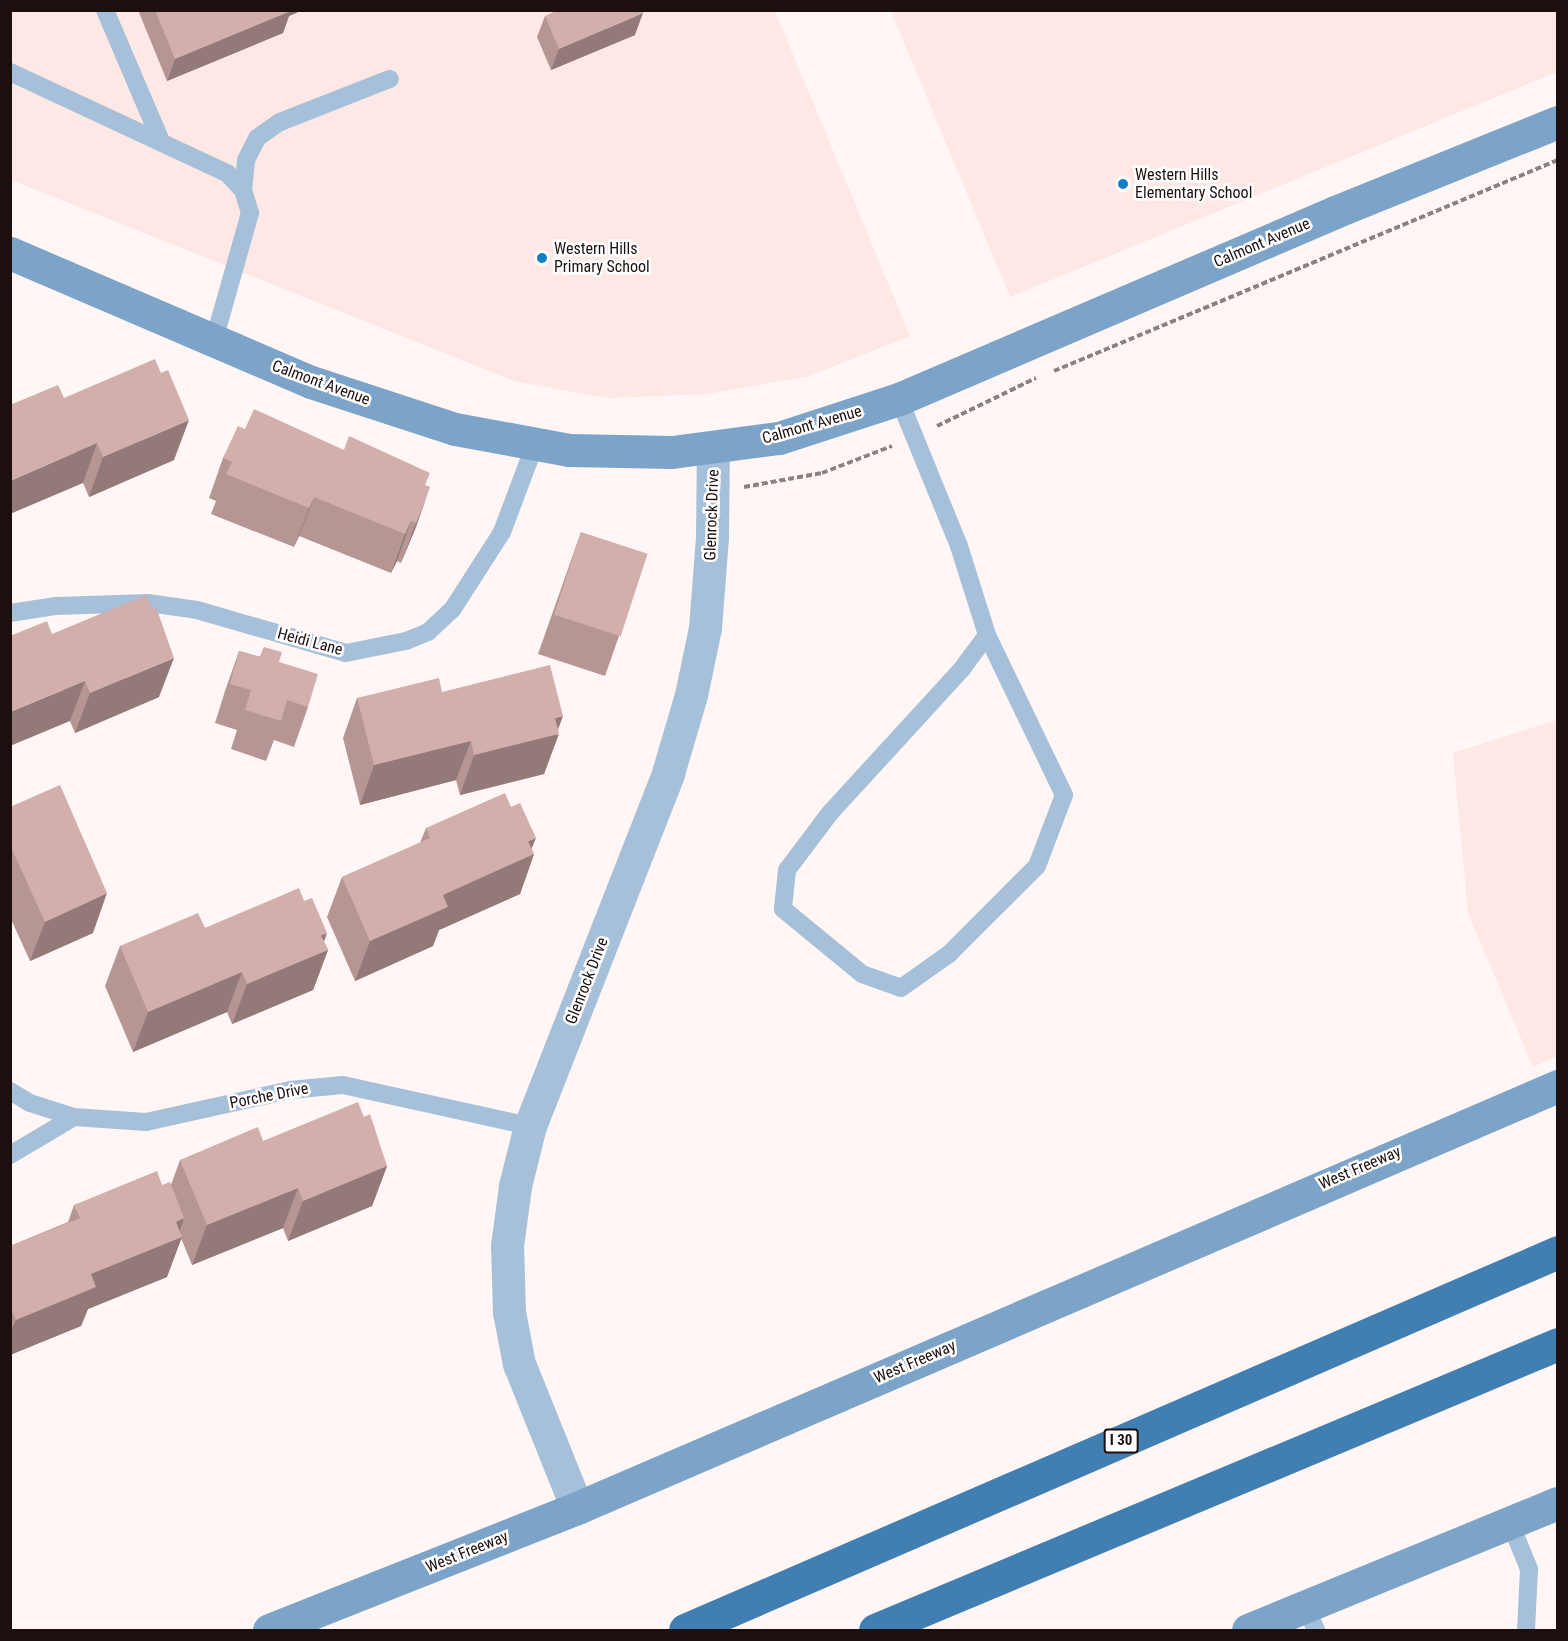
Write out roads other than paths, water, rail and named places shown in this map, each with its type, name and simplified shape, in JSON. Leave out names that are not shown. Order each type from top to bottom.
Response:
[{"type":"highway","name":"I 30","points":[[685,1630],[1557,1252]]},
{"type":"highway","points":[[875,1630],[1557,1344]]},
{"type":"main road","name":"Calmont Avenue","points":[[10,254],[312,382],[455,429],[535,444],[603,451],[672,452],[779,438],[899,399],[1335,212],[1557,122]]},
{"type":"main road","name":"West Freeway","points":[[269,1630],[577,1508],[1557,1086]]},
{"type":"main road","points":[[1248,1630],[1310,1619],[1510,1522],[1557,1503]]},
{"type":"street","name":"Glenrock Drive","points":[[577,1508],[519,1364],[508,1312],[507,1246],[515,1186],[530,1126],[668,773],[691,695],[705,628],[713,493],[713,448]]},
{"type":"lane","points":[[105,10],[161,141]]},
{"type":"lane","points":[[10,72],[227,173],[243,190]]},
{"type":"lane","points":[[214,340],[250,213],[243,190],[246,160],[257,138],[280,122],[390,79]]},
{"type":"lane","points":[[899,399],[959,546],[987,634],[1064,795],[1037,866],[949,954],[901,988],[862,974],[783,909],[787,870],[830,813],[961,670],[987,634]]},
{"type":"lane","name":"Heidi Lane","points":[[10,613],[56,606],[148,603],[197,610],[346,653],[406,641],[428,632],[452,610],[502,532],[535,444]]},
{"type":"lane","name":"Porche Drive","points":[[10,1091],[30,1103],[74,1117],[146,1122],[290,1090],[343,1085],[530,1126]]},
{"type":"lane","points":[[10,1155],[74,1117]]},
{"type":"lane","points":[[1510,1522],[1529,1569],[1526,1630]]},
{"type":"place","name":"Western Hills Elementary School","points":[[1123,184]]},
{"type":"place","name":"Western Hills Primary School","points":[[542,258]]}]
